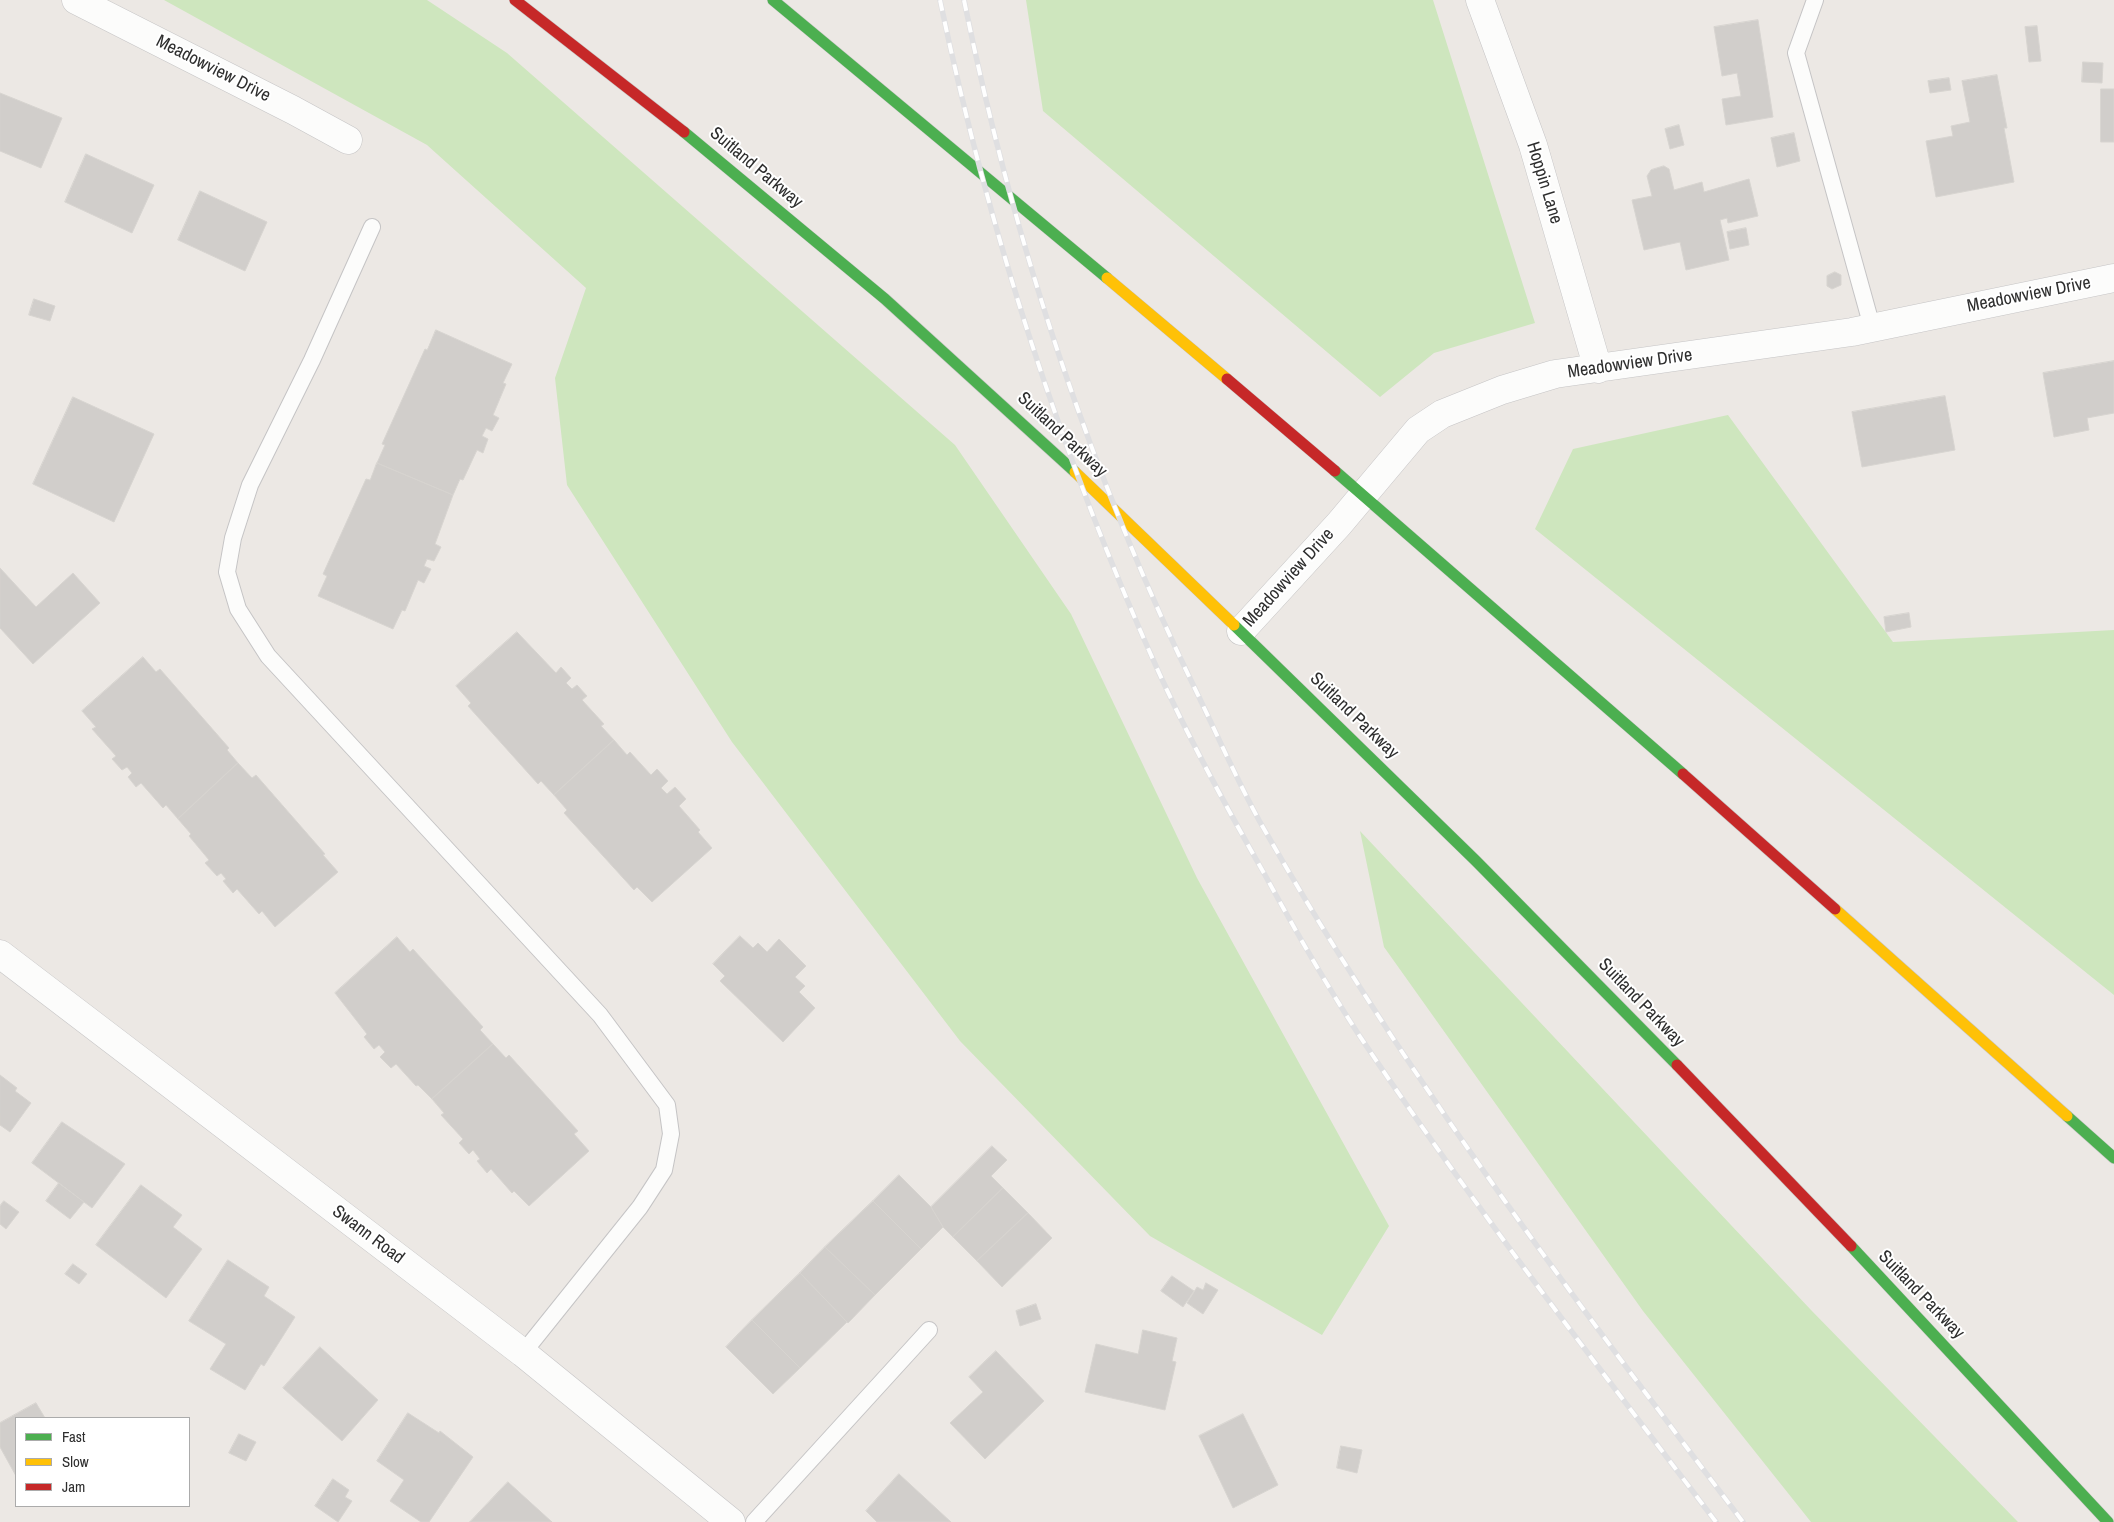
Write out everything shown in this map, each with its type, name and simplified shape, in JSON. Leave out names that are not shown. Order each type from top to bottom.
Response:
[{"type":"highway","name":"Suitland Parkway","points":[[515,0],[690,136],[879,294],[1097,491],[1422,807],[1700,1088],[1940,1340],[2108,1522]]},
{"type":"highway","points":[[773,0],[1363,495],[1793,870],[2114,1158]]},
{"type":"street","name":"Meadowview Drive","points":[[76,0],[348,140]]},
{"type":"street","name":"Hoppin Lane","points":[[1480,0],[1533,145],[1598,369]]},
{"type":"street","name":"Meadowview Drive","points":[[1241,631],[1363,495],[1418,430],[1442,414],[1502,390],[1555,374],[1872,327],[2114,278]]},
{"type":"street","name":"Swann Road","points":[[0,954],[523,1353],[731,1522]]},
{"type":"lane","points":[[1815,0],[1796,52],[1872,327]]},
{"type":"lane","points":[[372,228],[312,360],[250,485],[233,538],[227,572],[238,608],[268,656],[600,1015],[667,1105],[671,1134],[664,1170],[640,1207],[523,1353]]},
{"type":"lane","points":[[754,1522],[929,1330]]},
{"type":"green space","points":[[164,0],[427,0],[507,53],[955,445],[1071,614],[1197,878],[1389,1226],[1322,1335],[1150,1236],[960,1041],[732,742],[567,485],[555,378],[586,288],[427,145]]},
{"type":"green space","points":[[1026,0],[1433,0],[1535,323],[1434,353],[1380,397],[1043,111]]},
{"type":"green space","points":[[1728,415],[1893,642],[2114,630],[2114,995],[1535,529],[1573,449]]},
{"type":"green space","points":[[1360,831],[1811,1310],[2018,1522],[1811,1522],[1643,1311],[1384,947]]},
{"type":"building","points":[[1758,20],[1773,117],[1726,125],[1722,99],[1741,96],[1737,73],[1722,76],[1714,27]]},
{"type":"building","points":[[2037,26],[2041,61],[2029,62],[2025,27]]},
{"type":"building","points":[[2083,62],[2103,63],[2102,83],[2082,82]]},
{"type":"building","points":[[1997,75],[2007,128],[2004,128],[2014,182],[1936,197],[1926,141],[1953,136],[1951,126],[1970,122],[1962,81]]},
{"type":"building","points":[[1949,78],[1951,90],[1930,93],[1928,81]]},
{"type":"building","points":[[2101,89],[2114,89],[2114,142],[2101,142]]},
{"type":"building","points":[[0,93],[62,118],[41,168],[0,151]]},
{"type":"building","points":[[1679,125],[1684,145],[1670,149],[1665,129]]},
{"type":"building","points":[[1794,133],[1800,161],[1777,167],[1771,138]]},
{"type":"building","points":[[86,154],[154,185],[132,233],[65,202]]},
{"type":"building","points":[[1664,166],[1669,169],[1674,190],[1702,182],[1704,192],[1749,179],[1758,216],[1728,223],[1727,218],[1720,220],[1729,260],[1686,270],[1680,242],[1644,250],[1632,200],[1652,196],[1647,176],[1651,170]]},
{"type":"building","points":[[200,191],[267,222],[245,271],[178,240]]},
{"type":"building","points":[[1746,228],[1749,245],[1730,249],[1727,232]]},
{"type":"building","points":[[1835,272],[1841,275],[1841,285],[1832,289],[1827,286],[1827,276]]},
{"type":"building","points":[[34,299],[55,306],[50,321],[29,315]]},
{"type":"building","points":[[436,330],[512,364],[503,383],[506,384],[493,415],[499,418],[492,431],[486,428],[482,436],[488,439],[483,453],[477,450],[463,480],[460,479],[453,495],[377,463],[385,445],[382,444],[425,349],[427,350]]},
{"type":"building","points":[[2114,361],[2114,413],[2087,418],[2089,430],[2054,437],[2043,373]]},
{"type":"building","points":[[1945,396],[1955,450],[1862,467],[1852,412]]},
{"type":"building","points":[[73,397],[154,434],[114,522],[33,484]]},
{"type":"building","points":[[377,463],[453,495],[435,544],[441,547],[434,561],[427,559],[424,566],[431,569],[424,583],[418,580],[405,611],[402,610],[393,629],[318,596],[327,576],[323,574],[366,479],[370,480]]},
{"type":"building","points":[[0,568],[36,607],[73,573],[100,603],[33,664],[0,628]]},
{"type":"building","points":[[1909,613],[1911,627],[1886,632],[1884,617]]},
{"type":"building","points":[[517,632],[556,673],[561,667],[571,678],[566,683],[572,689],[577,685],[587,696],[582,700],[604,724],[601,726],[614,740],[554,795],[541,781],[538,784],[468,706],[471,703],[456,686]]},
{"type":"building","points":[[143,657],[156,672],[160,669],[229,748],[227,750],[238,763],[178,819],[166,805],[163,808],[141,783],[136,787],[128,777],[132,773],[127,767],[122,770],[112,759],[116,756],[92,729],[96,727],[82,711]]},
{"type":"building","points":[[614,740],[627,755],[630,752],[651,775],[657,769],[668,781],[661,788],[667,794],[675,787],[686,799],[679,806],[700,830],[698,832],[712,848],[652,902],[637,887],[634,890],[564,813],[567,810],[554,795]]},
{"type":"building","points":[[238,763],[252,778],[256,775],[325,854],[323,855],[338,872],[275,927],[262,911],[259,914],[237,889],[233,893],[223,881],[226,879],[221,873],[217,876],[205,863],[209,860],[178,819]]},
{"type":"building","points":[[740,936],[753,948],[758,943],[767,952],[779,939],[806,966],[795,977],[805,986],[799,992],[815,1008],[783,1042],[720,981],[725,976],[713,964]]},
{"type":"building","points":[[397,937],[410,952],[413,949],[483,1027],[480,1030],[493,1044],[432,1099],[418,1085],[416,1086],[396,1064],[391,1068],[380,1057],[385,1052],[379,1045],[374,1049],[364,1037],[367,1034],[335,993]]},
{"type":"building","points":[[493,1044],[506,1058],[509,1055],[578,1131],[574,1134],[589,1151],[529,1206],[514,1191],[512,1193],[491,1169],[487,1173],[477,1161],[480,1159],[473,1150],[469,1154],[459,1143],[463,1139],[441,1115],[444,1113],[432,1099]]},
{"type":"building","points":[[0,1075],[17,1088],[15,1091],[31,1103],[10,1132],[0,1125]]},
{"type":"building","points":[[62,1122],[125,1164],[92,1208],[32,1163]]},
{"type":"building","points":[[992,1146],[1007,1160],[991,1176],[1003,1188],[953,1237],[943,1227],[931,1207]]},
{"type":"building","points":[[899,1175],[931,1207],[943,1227],[921,1249],[873,1201]]},
{"type":"building","points":[[59,1183],[84,1202],[70,1219],[46,1201]]},
{"type":"building","points":[[141,1185],[182,1215],[173,1227],[202,1249],[166,1298],[96,1245]]},
{"type":"building","points":[[1003,1188],[1028,1213],[977,1261],[953,1237]]},
{"type":"building","points":[[4,1201],[19,1212],[6,1229],[0,1224],[0,1206]]},
{"type":"building","points":[[873,1201],[921,1249],[875,1295],[825,1247]]},
{"type":"building","points":[[1028,1213],[1052,1238],[1002,1287],[977,1261]]},
{"type":"building","points":[[825,1247],[875,1295],[848,1323],[800,1273]]},
{"type":"building","points":[[228,1260],[269,1287],[264,1296],[295,1317],[264,1366],[261,1364],[245,1390],[210,1369],[226,1344],[189,1321]]},
{"type":"building","points":[[73,1264],[87,1274],[79,1284],[65,1274]]},
{"type":"building","points":[[800,1273],[847,1322],[800,1368],[752,1320]]},
{"type":"building","points":[[1172,1276],[1194,1291],[1183,1307],[1161,1291]]},
{"type":"building","points":[[1206,1283],[1218,1290],[1203,1314],[1187,1303],[1197,1287],[1203,1290]]},
{"type":"building","points":[[1036,1304],[1041,1319],[1020,1326],[1016,1311]]},
{"type":"building","points":[[752,1320],[800,1368],[773,1394],[726,1347]]},
{"type":"building","points":[[1143,1330],[1177,1338],[1172,1361],[1176,1362],[1165,1410],[1085,1392],[1096,1344],[1138,1354]]},
{"type":"building","points":[[320,1347],[378,1400],[342,1441],[283,1388]]},
{"type":"building","points":[[996,1351],[1044,1401],[985,1459],[950,1423],[983,1392],[969,1377]]},
{"type":"building","points":[[36,1403],[44,1417],[15,1417],[15,1474],[0,1447],[0,1423]]},
{"type":"building","points":[[408,1413],[439,1433],[440,1431],[473,1457],[429,1522],[421,1522],[390,1501],[404,1480],[377,1461]]},
{"type":"building","points":[[1243,1414],[1278,1485],[1233,1508],[1199,1436]]},
{"type":"building","points":[[239,1434],[256,1442],[246,1461],[229,1453]]},
{"type":"building","points":[[1341,1446],[1362,1450],[1357,1473],[1337,1468]]},
{"type":"building","points":[[899,1474],[951,1522],[877,1522],[866,1511]]},
{"type":"building","points":[[333,1479],[349,1490],[345,1497],[352,1501],[338,1522],[315,1506]]},
{"type":"building","points":[[508,1482],[552,1522],[470,1522]]},
{"type":"railway","points":[[940,0],[959,86],[1005,258],[1060,428],[1091,512],[1125,594],[1160,675],[1197,751],[1298,935],[1357,1032],[1443,1157],[1578,1341],[1716,1522]]},
{"type":"railway","points":[[964,0],[1006,180],[1059,356],[1090,443],[1124,529],[1160,613],[1244,792],[1314,914],[1370,1004],[1429,1092],[1552,1266],[1743,1522]]},
{"type":"traffic: fast","points":[[773,0],[1107,278]]},
{"type":"traffic: fast","points":[[684,132],[885,299],[1075,472]]},
{"type":"traffic: fast","points":[[1335,471],[1683,774]]},
{"type":"traffic: fast","points":[[1234,625],[1476,861],[1677,1065]]},
{"type":"traffic: fast","points":[[2067,1116],[2114,1158]]},
{"type":"traffic: fast","points":[[1851,1246],[2108,1522]]},
{"type":"traffic: slow","points":[[1107,278],[1227,379]]},
{"type":"traffic: slow","points":[[1075,472],[1234,625]]},
{"type":"traffic: slow","points":[[1835,909],[2067,1116]]},
{"type":"traffic: jam","points":[[515,0],[684,132]]},
{"type":"traffic: jam","points":[[1227,379],[1335,471]]},
{"type":"traffic: jam","points":[[1683,774],[1835,909]]},
{"type":"traffic: jam","points":[[1677,1065],[1851,1246]]}]
